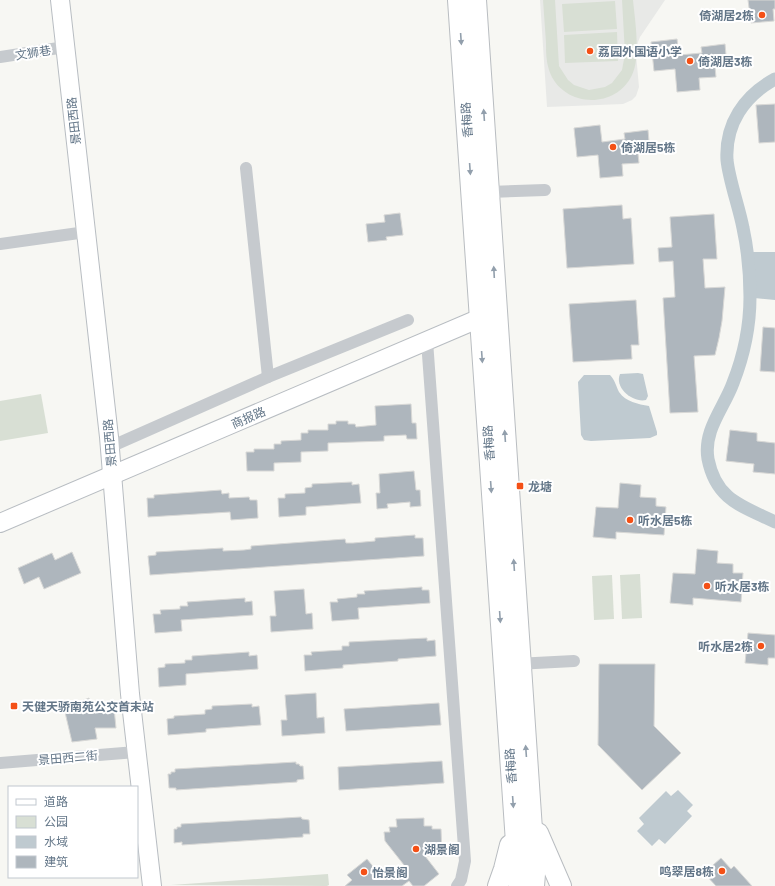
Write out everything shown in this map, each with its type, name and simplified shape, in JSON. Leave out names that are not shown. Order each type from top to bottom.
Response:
[{"type":"main road","name":"香梅路","points":[[458,0],[488,315],[512,664],[514,824],[519,886]]},
{"type":"main road","name":"香梅路","points":[[476,0],[489,192],[488,315]]},
{"type":"main road","name":"香梅路","points":[[512,664],[530,804],[534,886]]},
{"type":"main road","points":[[530,804],[538,834],[562,886]]},
{"type":"main road","points":[[498,886],[507,857],[514,824]]},
{"type":"street","name":"景田西路","points":[[60,0],[110,447],[136,752],[152,886]]},
{"type":"street","name":"文狮巷","points":[[0,56],[65,47]]},
{"type":"street","points":[[246,168],[268,377]]},
{"type":"street","points":[[489,192],[545,190]]},
{"type":"street","points":[[0,244],[86,232]]},
{"type":"street","name":"商报路","points":[[0,523],[488,315]]},
{"type":"street","points":[[110,447],[268,377],[408,320]]},
{"type":"street","points":[[427,341],[465,861],[461,880],[457,886]]},
{"type":"street","points":[[512,664],[574,660]]},
{"type":"street","name":"景田西二街","points":[[0,763],[136,752]]},
{"type":"shaded area","name":"荔园外国语小学","points":[[540,0],[665,0],[638,42],[636,54],[639,87],[636,96],[632,100],[623,104],[547,107]]},
{"type":"green space","points":[[543,0],[555,0],[559,66],[568,80],[574,85],[589,90],[605,87],[612,83],[622,70],[625,54],[622,0],[633,0],[637,39],[636,59],[635,68],[632,75],[624,87],[614,95],[601,99],[589,100],[576,97],[565,91],[555,82],[549,70],[547,60]]},
{"type":"green space","points":[[615,1],[617,29],[564,32],[562,4]]},
{"type":"green space","points":[[617,32],[618,61],[565,63],[564,35]]},
{"type":"green space","points":[[41,394],[48,433],[0,441],[0,401]]},
{"type":"green space","points":[[640,574],[642,618],[622,619],[620,575]]},
{"type":"green space","points":[[612,575],[614,619],[594,620],[592,576]]},
{"type":"green space","points":[[328,874],[329,885],[327,886],[171,885]]},
{"type":"water","points":[[742,252],[775,252],[775,300],[745,297]]},
{"type":"water","points":[[620,374],[643,374],[648,396],[646,400],[630,397],[622,389],[620,384]]},
{"type":"water","points":[[584,375],[610,375],[619,392],[625,398],[649,406],[657,435],[650,438],[591,441],[584,440],[581,435],[578,382]]},
{"type":"water","points":[[678,790],[693,805],[687,811],[692,816],[665,844],[659,839],[652,846],[637,831],[644,824],[639,818],[666,791],[671,796]]},
{"type":"building","name":"倚湖居2栋","points":[[748,0],[775,0],[775,9],[773,9],[774,21],[751,23]]},
{"type":"building","name":"倚湖居3栋","points":[[677,39],[679,55],[702,53],[701,47],[725,44],[727,66],[715,67],[716,77],[699,78],[700,90],[677,92],[675,69],[654,71],[651,42]]},
{"type":"building","points":[[775,104],[775,142],[759,143],[756,105]]},
{"type":"building","name":"倚湖居5栋","points":[[600,125],[602,142],[625,139],[624,133],[648,130],[650,153],[638,154],[639,163],[622,164],[623,176],[600,178],[598,155],[577,157],[574,128]]},
{"type":"building","points":[[622,205],[623,219],[631,218],[634,264],[567,268],[563,209]]},
{"type":"building","points":[[400,213],[403,235],[386,237],[387,240],[368,242],[366,224],[385,222],[384,215]]},
{"type":"building","points":[[714,214],[717,259],[703,259],[705,288],[725,287],[719,338],[715,355],[694,356],[698,412],[670,413],[663,298],[675,297],[673,261],[659,262],[658,248],[672,247],[670,217]]},
{"type":"building","points":[[636,300],[639,345],[631,345],[632,359],[573,362],[569,304]]},
{"type":"building","points":[[763,327],[775,328],[775,372],[760,371]]},
{"type":"building","points":[[411,404],[412,423],[416,423],[417,439],[407,439],[406,435],[384,436],[384,441],[328,443],[328,451],[301,452],[301,462],[274,463],[274,471],[247,471],[246,452],[254,452],[254,449],[274,449],[274,444],[281,444],[281,441],[301,440],[301,433],[308,433],[308,430],[328,430],[328,424],[336,424],[336,421],[348,421],[348,424],[355,424],[356,427],[376,425],[375,406]]},
{"type":"building","points":[[730,430],[757,433],[757,441],[775,443],[775,474],[753,472],[754,464],[726,461]]},
{"type":"building","points":[[414,471],[416,490],[420,490],[421,506],[410,507],[410,502],[387,504],[388,508],[377,509],[376,493],[380,493],[379,474]]},
{"type":"building","points":[[352,482],[352,485],[359,484],[361,503],[306,507],[306,515],[279,517],[278,498],[285,498],[285,494],[305,493],[305,488],[312,487],[312,484]]},
{"type":"building","name":"听水居5栋","points":[[620,483],[641,485],[640,497],[656,498],[656,506],[666,507],[664,535],[616,532],[616,539],[593,537],[596,507],[618,508]]},
{"type":"building","points":[[221,490],[222,494],[229,493],[229,498],[249,497],[250,500],[257,500],[258,518],[231,520],[230,512],[148,517],[147,498],[154,498],[154,495]]},
{"type":"building","points":[[415,535],[415,538],[423,538],[424,556],[150,575],[148,556],[156,555],[156,552],[223,548],[223,551],[244,550],[251,549],[251,546],[345,539],[346,543],[353,543],[375,541],[375,538]]},
{"type":"building","name":"听水居3栋","points":[[697,549],[718,551],[717,563],[733,564],[733,573],[743,573],[741,602],[693,598],[693,605],[670,603],[673,573],[695,574]]},
{"type":"building","points":[[72,552],[81,573],[44,589],[39,577],[24,584],[18,568],[52,553],[55,560]]},
{"type":"building","points":[[422,587],[422,590],[429,590],[430,603],[358,608],[359,619],[332,621],[330,602],[338,602],[337,599],[357,597],[357,594],[365,594],[364,591]]},
{"type":"building","points":[[304,589],[306,614],[312,613],[313,629],[271,632],[270,616],[276,616],[274,591]]},
{"type":"building","points":[[245,598],[245,602],[252,601],[253,615],[181,620],[182,631],[155,633],[153,614],[161,614],[160,610],[180,609],[180,606],[188,606],[187,602]]},
{"type":"building","name":"听水居2栋","points":[[748,633],[775,635],[775,658],[768,658],[768,665],[745,663]]},
{"type":"building","points":[[427,638],[427,641],[435,640],[436,656],[398,659],[398,661],[343,665],[343,668],[305,671],[304,655],[312,655],[311,652],[342,650],[342,646],[349,646],[349,642]]},
{"type":"building","points":[[249,652],[249,656],[257,655],[258,669],[186,674],[186,685],[159,687],[158,668],[165,667],[165,664],[185,663],[185,660],[192,660],[192,656]]},
{"type":"building","points":[[599,664],[655,664],[654,726],[681,753],[642,790],[598,745]]},
{"type":"building","points":[[316,693],[317,718],[324,717],[325,733],[282,736],[281,720],[287,720],[285,695]]},
{"type":"building","points":[[89,698],[91,709],[114,708],[116,728],[95,728],[97,739],[72,742],[64,708]]},
{"type":"building","points":[[439,703],[441,725],[346,731],[344,709]]},
{"type":"building","points":[[252,704],[252,707],[259,706],[261,725],[206,729],[206,732],[168,735],[167,719],[174,718],[174,716],[205,714],[205,710],[212,709],[212,706]]},
{"type":"building","points":[[442,761],[444,783],[339,790],[338,767]]},
{"type":"building","points":[[296,762],[296,764],[303,766],[304,779],[297,780],[297,782],[176,790],[176,788],[169,788],[168,774],[175,772],[175,769]]},
{"type":"building","points":[[301,817],[302,819],[309,820],[310,834],[303,834],[303,837],[182,845],[182,842],[174,843],[174,829],[181,827],[181,824]]},
{"type":"building","name":"湖景阁","points":[[424,818],[424,826],[432,826],[432,829],[441,829],[442,855],[425,856],[439,874],[424,886],[413,886],[409,881],[402,886],[345,886],[352,880],[347,875],[367,859],[384,880],[404,865],[385,841],[384,832],[390,832],[389,827],[397,827],[396,819]]},
{"type":"building","name":"鸣翠居8栋","points":[[721,858],[731,869],[734,866],[752,886],[716,886],[704,873]]},
{"type":"waterway","points":[[775,79],[754,94],[746,103],[733,123],[729,135],[727,160],[746,245],[750,280],[750,308],[746,341],[737,373],[711,429],[707,448],[712,473],[717,484],[724,493],[741,506],[775,522]]},
{"type":"place","name":"倚湖居2栋","points":[[762,15]]},
{"type":"place","name":"荔园外国语小学","points":[[590,51]]},
{"type":"place","name":"倚湖居3栋","points":[[690,61]]},
{"type":"place","name":"倚湖居5栋","points":[[613,147]]},
{"type":"place","name":"龙塘","points":[[520,486]]},
{"type":"place","name":"听水居5栋","points":[[630,520]]},
{"type":"place","name":"听水居3栋","points":[[707,586]]},
{"type":"place","name":"听水居2栋","points":[[761,646]]},
{"type":"place","name":"天健天骄南苑公交首末站","points":[[14,706]]},
{"type":"place","name":"湖景阁","points":[[416,849]]},
{"type":"place","name":"鸣翠居8栋","points":[[722,871]]},
{"type":"place","name":"怡景阁","points":[[364,872]]}]
